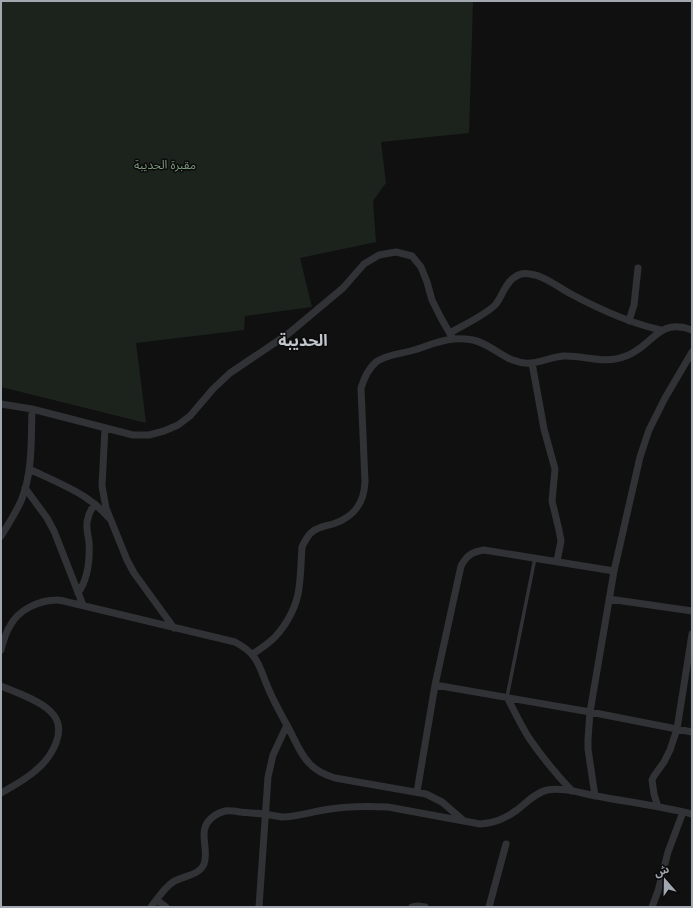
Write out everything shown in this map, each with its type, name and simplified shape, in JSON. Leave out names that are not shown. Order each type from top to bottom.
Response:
[{"type":"street","points":[[1,404],[32,409],[133,435],[149,435],[164,431],[178,425],[190,416],[213,389],[230,373],[288,334],[344,288],[364,264],[379,255],[396,252],[412,256],[421,267],[432,300],[452,336],[483,343],[518,362],[532,363],[562,356],[608,360],[619,359],[637,350],[661,330],[675,326],[692,330]]},
{"type":"street","points":[[629,321],[634,305],[638,268]]},
{"type":"street","points":[[253,654],[275,637],[293,609],[299,588],[302,547],[308,536],[317,529],[343,520],[351,515],[362,500],[365,482],[362,388],[364,378],[369,369],[377,362],[386,357],[452,336],[484,314],[495,304],[511,280],[516,276],[523,274],[536,276],[551,282],[570,294],[629,321],[661,330]]},
{"type":"street","points":[[595,796],[588,749],[590,712],[614,571],[640,457],[649,430],[665,398],[692,352]]},
{"type":"street","points":[[532,363],[544,429],[555,469],[552,501],[561,541],[557,561]]},
{"type":"street","points":[[1,536],[14,516],[25,488],[31,455],[32,409]]},
{"type":"street","points":[[105,428],[102,486],[105,502],[127,560],[134,573],[174,628]]},
{"type":"street","points":[[29,469],[86,497],[111,519]]},
{"type":"street","points":[[25,488],[47,518],[54,531],[82,605]]},
{"type":"street","points":[[78,593],[84,584],[87,575],[89,548],[86,528],[87,518],[95,504]]},
{"type":"street","points":[[417,792],[435,685],[461,566],[470,554],[476,551],[484,550],[614,571]]},
{"type":"street","points":[[609,599],[692,611]]},
{"type":"street","points":[[1,650],[4,637],[10,625],[20,614],[31,606],[44,601],[53,600],[82,605],[235,642],[253,654],[260,664],[276,706],[303,756],[313,768],[335,778],[430,795],[442,802],[465,821]]},
{"type":"street","points":[[658,806],[653,790],[652,780],[670,750],[677,729],[692,634]]},
{"type":"street","points":[[435,685],[590,712],[692,732]]},
{"type":"street","points":[[1,686],[34,701],[51,711],[57,720],[59,730],[58,740],[46,760],[35,771],[19,783],[1,793]]},
{"type":"street","points":[[507,697],[517,718],[533,744],[556,774],[572,791]]},
{"type":"street","points":[[259,907],[267,787],[270,765],[287,725]]},
{"type":"street","points":[[151,907],[171,883],[197,872],[202,867],[205,860],[204,830],[212,817],[225,811],[266,814],[283,817],[342,807],[375,806],[388,807],[480,824],[492,823],[504,818],[541,792],[556,789],[658,806],[692,814]]},
{"type":"street","points":[[652,907],[658,891],[668,852],[683,812]]},
{"type":"street","points":[[489,907],[506,844]]},
{"type":"street","points":[[157,900],[166,907]]},
{"type":"street","points":[[412,907],[425,907]]},
{"type":"lane","points":[[507,697],[535,558]]},
{"type":"green space","name":"مقبرة الحديبة","points":[[1,1],[473,1],[469,133],[381,142],[386,183],[373,201],[376,242],[300,258],[312,307],[245,316],[244,330],[136,343],[146,423],[1,387]]},
{"type":"district","name":"الحديبة","points":[[303,340]]}]
